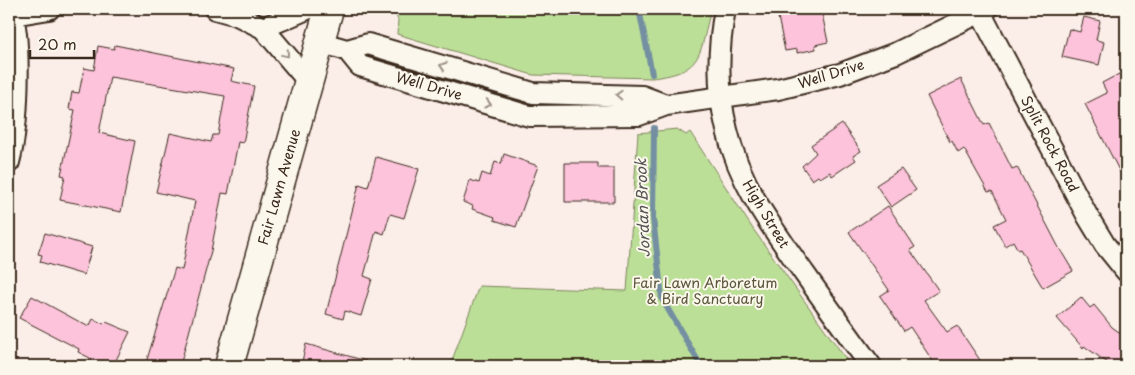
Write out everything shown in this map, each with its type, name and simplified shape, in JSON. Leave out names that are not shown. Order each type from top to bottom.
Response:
[{"type":"main road","name":"Fair Lawn Avenue","points":[[229,366],[329,9]]},
{"type":"street","points":[[9,162],[13,147],[17,65],[12,12],[49,9]]},
{"type":"street","points":[[215,9],[237,15],[263,28],[308,81]]},
{"type":"street","points":[[263,28],[307,9]]},
{"type":"street","name":"High Street","points":[[725,9],[721,32],[720,76],[722,98],[726,130],[742,175],[759,208],[871,366]]},
{"type":"street","name":"Well Drive","points":[[319,42],[347,50],[368,44],[533,93],[642,96],[666,105],[778,89],[840,74],[896,52],[983,10]]},
{"type":"street","name":"Split Rock Road","points":[[983,10],[1088,217],[1104,245],[1126,271]]},
{"type":"green space","points":[[393,9],[711,9],[697,58],[682,71],[652,78],[533,75],[397,34],[398,20]]},
{"type":"green space","name":"Fair Lawn Arboretum & Bird Sanctuary","points":[[677,129],[686,135],[690,132],[753,229],[851,366],[450,366],[479,286],[627,291],[638,133]]},
{"type":"building","points":[[821,9],[828,42],[815,45],[816,49],[797,53],[797,49],[785,51],[778,17]]},
{"type":"building","points":[[1084,17],[1100,21],[1096,40],[1104,42],[1099,65],[1062,57],[1069,29],[1080,32]]},
{"type":"building","points":[[115,45],[234,69],[231,81],[254,86],[243,143],[238,142],[228,194],[222,193],[211,251],[180,366],[145,366],[175,268],[182,270],[195,201],[156,192],[170,133],[211,142],[213,135],[218,135],[225,96],[110,77],[99,133],[135,141],[121,212],[60,200],[65,176],[61,175],[75,110],[69,109],[72,92],[79,93],[84,68],[94,70],[98,46],[114,49]]},
{"type":"building","points":[[1121,73],[1126,82],[1126,184],[1085,104],[1107,93],[1102,83]]},
{"type":"building","points":[[961,79],[984,125],[989,123],[1012,169],[1017,167],[1073,271],[1043,288],[1020,249],[1018,250],[1013,241],[1005,246],[994,225],[1006,219],[992,191],[988,192],[964,149],[958,153],[952,141],[950,142],[927,96]]},
{"type":"building","points":[[842,124],[861,151],[853,156],[856,160],[832,176],[830,172],[812,180],[802,166],[816,153],[811,145]]},
{"type":"building","points":[[504,154],[538,166],[516,227],[494,220],[495,217],[472,209],[473,206],[463,202],[470,180],[479,183],[482,173],[490,176],[495,162],[501,164]]},
{"type":"building","points":[[376,157],[419,169],[404,218],[390,214],[384,234],[376,231],[364,276],[372,279],[361,316],[345,311],[343,319],[326,314],[359,184],[368,187]]},
{"type":"building","points":[[565,163],[598,163],[598,168],[614,168],[614,202],[565,202]]},
{"type":"building","points":[[901,169],[916,190],[891,207],[876,185]]},
{"type":"building","points":[[888,206],[915,247],[910,250],[939,291],[924,300],[947,332],[957,326],[984,366],[936,366],[910,327],[904,331],[880,296],[889,290],[849,232]]},
{"type":"building","points":[[45,233],[92,247],[84,275],[40,262],[42,255],[38,254]]},
{"type":"building","points":[[32,296],[89,327],[93,319],[130,332],[113,366],[98,366],[89,362],[90,358],[78,352],[79,349],[19,318]]},
{"type":"building","points":[[1081,297],[1090,308],[1094,305],[1112,327],[1126,337],[1126,366],[1112,366],[1084,346],[1083,348],[1057,318]]},
{"type":"building","points":[[306,344],[366,361],[366,366],[301,366]]},
{"type":"waterway","name":"Jordan Brook","points":[[639,9],[652,74]]},
{"type":"waterway","name":"Jordan Brook","points":[[654,128],[653,218],[662,299],[701,366]]}]
